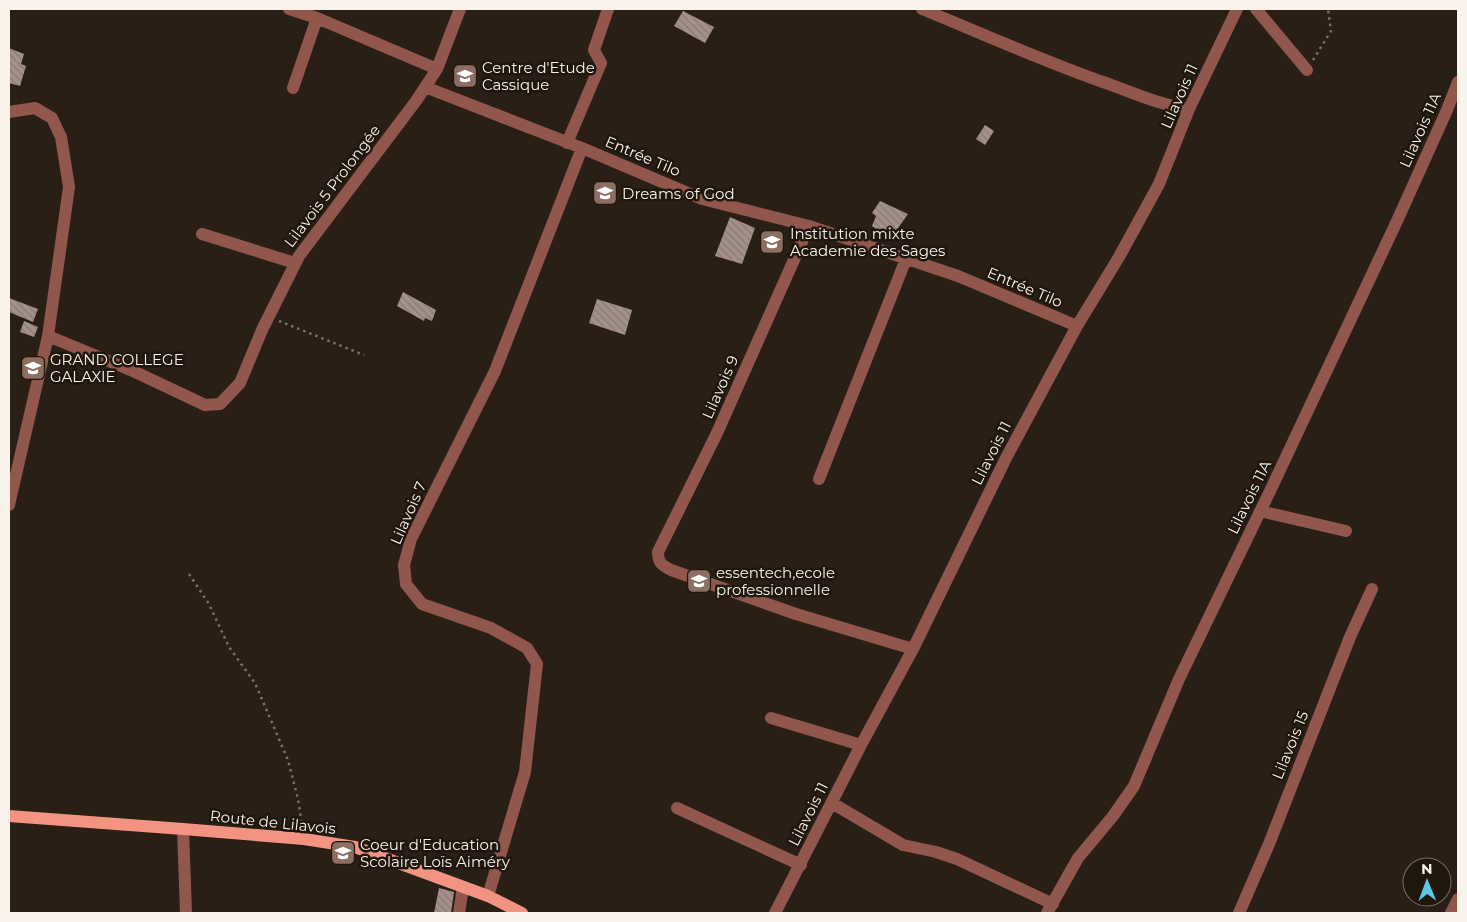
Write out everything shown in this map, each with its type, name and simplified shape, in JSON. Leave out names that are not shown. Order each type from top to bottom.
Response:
[{"type":"main road","name":"Route de Lilavois","points":[[9,816],[183,828],[304,839],[355,847],[488,896],[522,913]]},
{"type":"street","points":[[290,9],[317,18],[437,69]]},
{"type":"street","name":"Lilavois 5 Prolongée","points":[[49,332],[205,405],[220,404],[240,383],[268,317],[298,256],[416,101],[437,69],[460,9]]},
{"type":"street","points":[[566,143],[601,63],[594,50],[608,9]]},
{"type":"street","points":[[922,9],[1084,76],[1170,107],[1189,109]]},
{"type":"street","name":"Lilavois 11","points":[[775,913],[861,745],[913,649],[1006,458],[1077,326],[1119,257],[1159,184],[1189,109],[1237,9]]},
{"type":"street","points":[[1256,9],[1307,70]]},
{"type":"street","points":[[293,88],[317,18]]},
{"type":"street","name":"Lilavois 11A","points":[[1050,909],[1078,858],[1113,816],[1134,786],[1179,679],[1397,221],[1458,82]]},
{"type":"street","name":"Entrée Tilo","points":[[425,87],[582,148],[702,198],[809,226],[958,276],[1077,326]]},
{"type":"street","points":[[9,112],[35,108],[52,118],[62,137],[69,187],[49,332],[9,505]]},
{"type":"street","name":"Lilavois 7","points":[[488,896],[525,772],[537,664],[527,648],[490,628],[422,604],[406,584],[404,564],[411,539],[495,371],[582,148]]},
{"type":"street","name":"Lilavois 9","points":[[809,226],[717,434],[658,552],[658,560],[670,570],[796,614],[913,649]]},
{"type":"street","points":[[202,234],[295,263]]},
{"type":"street","points":[[819,479],[906,259]]},
{"type":"street","points":[[1260,511],[1346,531]]},
{"type":"street","name":"Lilavois 15","points":[[1239,913],[1269,844],[1350,637],[1372,589]]},
{"type":"street","points":[[770,718],[861,745]]},
{"type":"street","points":[[832,803],[903,845],[936,852],[957,859],[1050,909]]},
{"type":"street","points":[[677,808],[801,865]]},
{"type":"street","points":[[183,828],[186,913]]},
{"type":"street","points":[[458,913],[463,887]]},
{"type":"street","points":[[1451,913],[1458,899]]},
{"type":"path","points":[[1307,70],[1330,31],[1328,9]]},
{"type":"path","points":[[268,317],[364,355]]},
{"type":"path","points":[[189,574],[209,604],[229,647],[255,683],[288,760],[298,799],[304,839]]},
{"type":"building","points":[[683,11],[714,27],[705,43],[674,26]]},
{"type":"building","points":[[9,48],[24,54],[21,64],[26,66],[20,86],[9,83]]},
{"type":"building","points":[[985,125],[994,131],[985,145],[976,139]]},
{"type":"building","points":[[880,201],[908,214],[889,241],[880,237],[882,233],[872,226],[876,216],[872,213]]},
{"type":"building","points":[[730,217],[755,228],[742,264],[715,256]]},
{"type":"building","points":[[403,292],[436,310],[432,321],[425,318],[424,321],[397,306]]},
{"type":"building","points":[[9,298],[38,309],[33,322],[9,312]]},
{"type":"building","points":[[597,299],[632,310],[625,335],[589,323]]},
{"type":"building","points":[[24,321],[38,327],[34,337],[20,332]]},
{"type":"building","points":[[439,888],[454,892],[451,913],[434,913]]},
{"type":"place","name":"Centre d'Etude Cassique","points":[[465,76]]},
{"type":"place","name":"Dreams of God","points":[[605,193]]},
{"type":"place","name":"Institution mixte Academie des Sages","points":[[772,242]]},
{"type":"place","name":"GRAND COLLEGE GALAXIE","points":[[33,368]]},
{"type":"place","name":"essentech,ecole professionnelle","points":[[699,581]]},
{"type":"place","name":"Coeur d'Education Scolaire Loïs Aiméry","points":[[343,853]]}]
